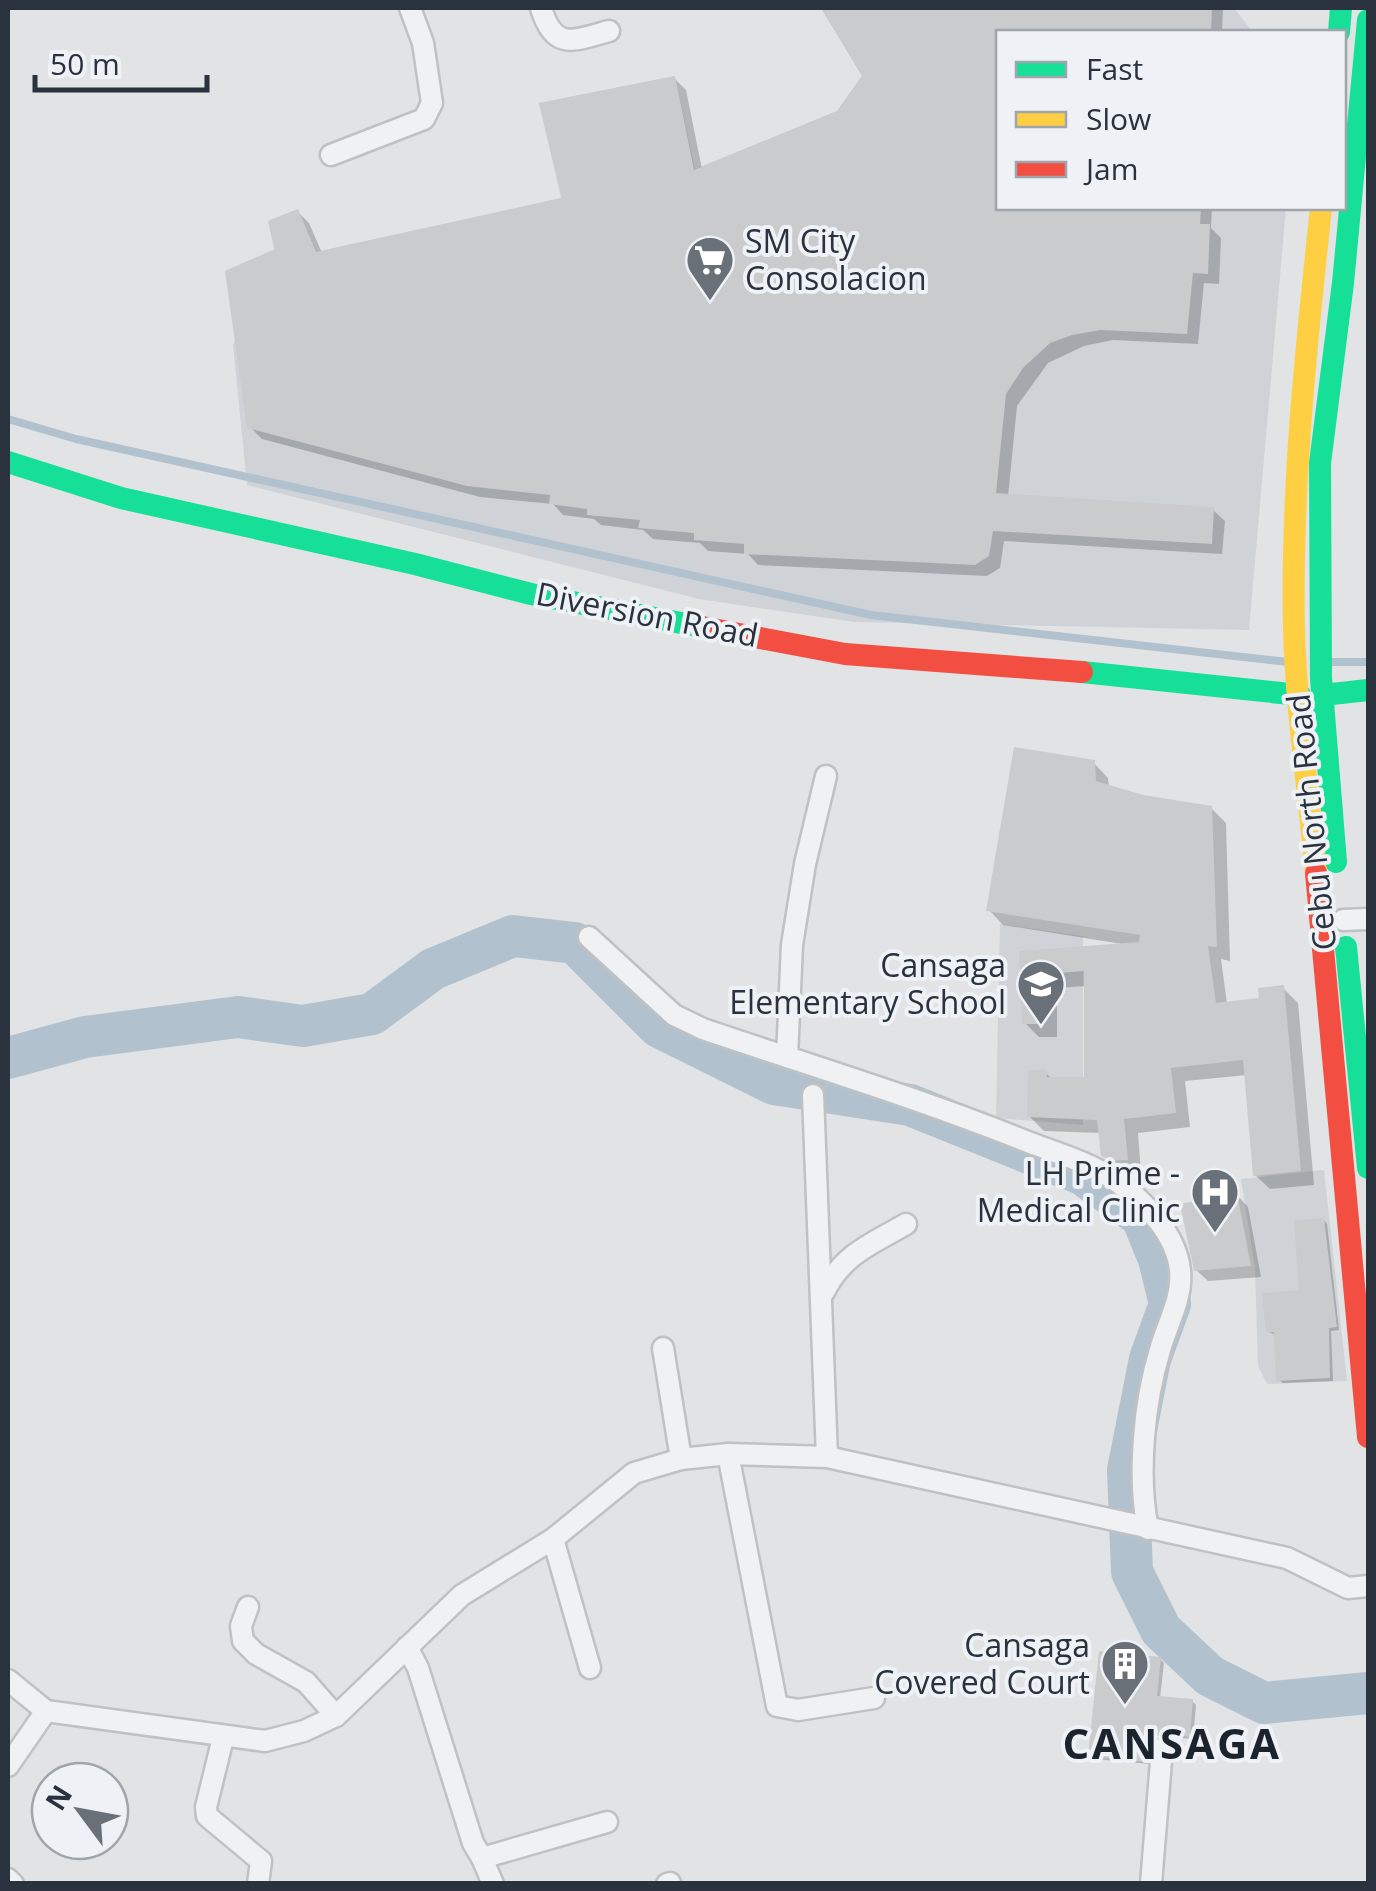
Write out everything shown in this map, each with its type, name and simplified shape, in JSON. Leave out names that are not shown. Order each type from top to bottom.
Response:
[{"type":"main road","name":"Cebu North Road","points":[[1368,20],[1352,91],[1343,283],[1320,463],[1319,633],[1310,687],[1368,1437]]},
{"type":"main road","name":"Cebu North Road","points":[[1321,210],[1304,368],[1294,634],[1310,687],[1343,920],[1368,1168]]},
{"type":"main road","name":"Diversion Road","points":[[8,462],[121,498],[530,594],[845,654],[1003,668],[1368,690]]},
{"type":"street","points":[[332,155],[424,118],[428,112],[432,102],[423,44],[410,8]]},
{"type":"street","points":[[541,8],[550,31],[564,40],[609,31]]},
{"type":"street","points":[[787,1057],[792,944],[805,864],[826,776]]},
{"type":"street","points":[[1343,920],[1368,919]]},
{"type":"street","points":[[590,937],[674,1015],[703,1029],[960,1115],[1111,1178],[1136,1197],[1170,1236],[1181,1274],[1178,1298],[1154,1371],[1142,1500],[1144,1528]]},
{"type":"street","points":[[814,1096],[827,1457]]},
{"type":"street","points":[[824,1294],[846,1258],[906,1224]]},
{"type":"street","points":[[663,1348],[681,1459]]},
{"type":"street","points":[[8,1680],[46,1710],[265,1742],[304,1731],[336,1716],[462,1595],[553,1539],[634,1473],[681,1459],[728,1454],[827,1457],[1288,1558],[1348,1588],[1368,1586]]},
{"type":"street","points":[[728,1454],[777,1706],[798,1710],[874,1698]]},
{"type":"street","points":[[553,1539],[590,1668]]},
{"type":"street","points":[[248,1607],[241,1626],[243,1641],[256,1654],[306,1682],[336,1716]]},
{"type":"street","points":[[407,1647],[418,1668],[472,1842],[493,1884]]},
{"type":"street","points":[[8,1766],[46,1710]]},
{"type":"street","points":[[222,1738],[206,1816],[261,1861],[258,1884]]},
{"type":"street","points":[[1151,1884],[1162,1749]]},
{"type":"street","points":[[482,1858],[607,1822]]},
{"type":"shaded area","name":"SM City Consolacion","points":[[821,8],[1234,8],[1251,30],[996,30],[996,210],[1286,210],[1249,630],[854,622],[699,599],[247,485],[233,345],[274,249],[268,221],[298,209],[316,252],[561,198],[539,103],[675,76],[695,169],[837,111],[862,76]]},
{"type":"shaded area","name":"Cansaga Elementary School","points":[[1000,924],[1083,936],[1083,1125],[996,1118]]},
{"type":"shaded area","points":[[1324,1170],[1347,1381],[1267,1384],[1258,1366],[1255,1267],[1241,1179]]},
{"type":"building","name":"SM City Consolacion","points":[[821,8],[1212,8],[1211,30],[996,30],[996,210],[1201,210],[1200,224],[1210,224],[1208,274],[1193,273],[1187,334],[1100,330],[1072,335],[1050,343],[1023,368],[1006,394],[996,493],[1214,507],[1212,544],[993,531],[989,556],[975,565],[744,554],[744,544],[694,540],[694,533],[638,528],[640,520],[587,515],[587,509],[549,504],[550,495],[467,486],[247,428],[225,271],[275,249],[268,221],[298,209],[316,252],[562,198],[539,103],[675,76],[694,170],[837,111],[862,76]]},
{"type":"building","points":[[1014,747],[1095,760],[1096,781],[1143,795],[1212,806],[1217,947],[1208,946],[1216,1003],[1259,998],[1258,988],[1284,985],[1301,1171],[1253,1176],[1243,1060],[1171,1068],[1176,1113],[1124,1119],[1128,1160],[1111,1161],[1101,1156],[1097,1120],[1027,1117],[1028,1070],[1047,1070],[1047,1077],[1084,1077],[1084,971],[1044,974],[1044,1024],[1022,1024],[1019,951],[1139,942],[1140,935],[986,911]]},
{"type":"building","name":"LH Prime - Medical Clinic","points":[[1237,1193],[1251,1266],[1194,1271],[1180,1204]]},
{"type":"building","points":[[1324,1218],[1337,1327],[1329,1328],[1330,1378],[1276,1381],[1274,1332],[1266,1333],[1262,1293],[1299,1290],[1294,1220]]},
{"type":"building","name":"Cansaga Covered Court","points":[[1099,1651],[1161,1657],[1157,1696],[1193,1699],[1190,1737],[1153,1733],[1147,1762],[1088,1756]]},
{"type":"waterway","points":[[8,419],[76,439],[871,615],[1288,662]]},
{"type":"waterway","points":[[1327,662],[1368,662]]},
{"type":"waterway","points":[[8,1058],[85,1037],[238,1017],[303,1026],[372,1014],[433,969],[513,936],[575,943],[659,1027],[774,1084],[910,1105],[1082,1174],[1142,1217],[1159,1259],[1170,1304],[1150,1359],[1128,1470],[1132,1572],[1161,1630],[1210,1676],[1264,1703],[1368,1693]]},
{"type":"traffic: fast","points":[[1339,30],[1341,8]]},
{"type":"traffic: fast","points":[[1336,862],[1321,678],[1320,463],[1343,283],[1368,20]]},
{"type":"traffic: fast","points":[[8,462],[121,498],[531,594],[702,627]]},
{"type":"traffic: fast","points":[[1082,672],[1300,695]]},
{"type":"traffic: fast","points":[[1323,695],[1368,690]]},
{"type":"traffic: fast","points":[[1346,947],[1368,1168]]},
{"type":"traffic: slow","points":[[1316,873],[1297,690],[1294,576],[1301,418],[1321,210]]},
{"type":"traffic: jam","points":[[702,627],[845,654],[1082,672]]},
{"type":"traffic: jam","points":[[1316,873],[1368,1437]]},
{"type":"place","name":"SM City Consolacion","points":[[710,302]]},
{"type":"place","name":"Cansaga Elementary School","points":[[1041,1026]]},
{"type":"place","name":"LH Prime - Medical Clinic","points":[[1215,1234]]},
{"type":"place","name":"Cansaga Covered Court","points":[[1125,1706]]},
{"type":"district","name":"CANSAGA","points":[[1172,1744]]}]
